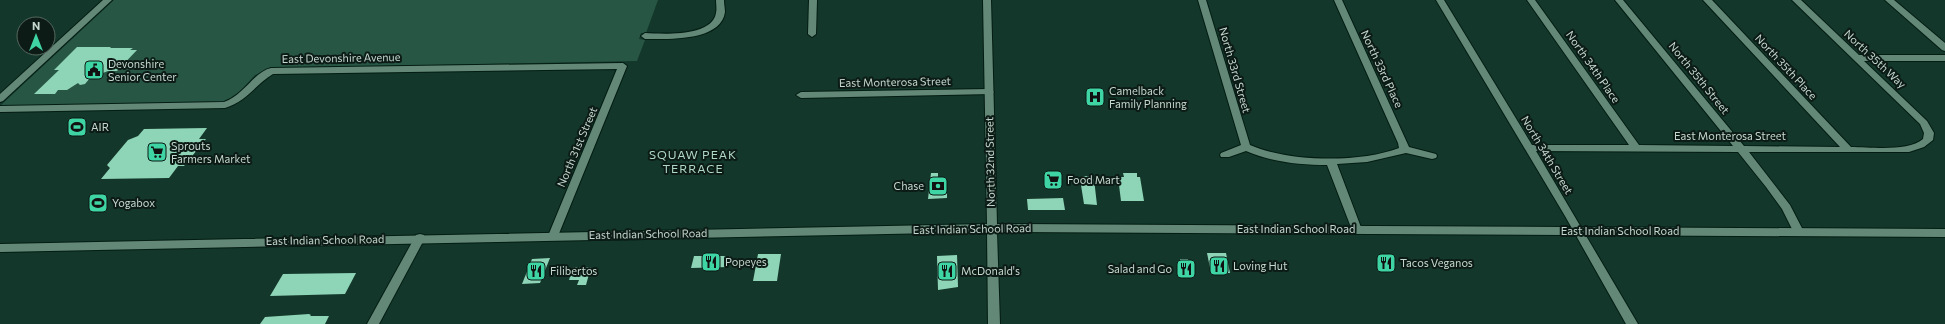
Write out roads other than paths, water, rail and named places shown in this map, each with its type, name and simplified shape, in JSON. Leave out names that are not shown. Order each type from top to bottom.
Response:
[{"type":"street","points":[[0,99],[108,0]]},
{"type":"street","points":[[645,36],[688,35],[705,30],[713,26],[718,18],[720,0]]},
{"type":"street","points":[[812,34],[813,0]]},
{"type":"street","name":"North 32nd Street","points":[[987,0],[994,324]]},
{"type":"street","name":"North 33rd Street","points":[[1202,0],[1246,147]]},
{"type":"street","name":"North 33rd Place","points":[[1338,0],[1404,143],[1404,148]]},
{"type":"street","name":"North 34th Street","points":[[1440,0],[1632,324]]},
{"type":"street","name":"North 34th Place","points":[[1531,0],[1636,148]]},
{"type":"street","name":"North 35th Street","points":[[1619,0],[1741,149],[1782,202],[1799,232]]},
{"type":"street","name":"North 35th Place","points":[[1708,0],[1848,149]]},
{"type":"street","name":"North 35th Way","points":[[1796,0],[1924,123],[1929,133],[1928,140]]},
{"type":"street","points":[[1889,0],[1945,48]]},
{"type":"street","points":[[1856,58],[1945,58]]},
{"type":"street","name":"East Devonshire Avenue","points":[[0,109],[225,105],[238,101],[248,93],[260,76],[271,71],[623,66]]},
{"type":"street","name":"North 31st Street","points":[[553,236],[623,66]]},
{"type":"street","name":"East Monterosa Street","points":[[801,95],[989,92]]},
{"type":"street","name":"East Monterosa Street","points":[[1528,148],[1911,149],[1923,145],[1928,140]]},
{"type":"street","points":[[1225,155],[1246,147],[1254,151],[1270,155],[1331,161],[1369,159],[1391,155],[1402,151],[1404,148],[1432,156]]},
{"type":"street","points":[[1331,161],[1357,230]]},
{"type":"street","name":"East Indian School Road","points":[[0,248],[420,238],[991,228],[1945,233]]},
{"type":"street","points":[[373,324],[420,238]]},
{"type":"place","name":"Devonshire Senior Center","points":[[94,70]]},
{"type":"place","name":"Camelback Family Planning","points":[[1095,97]]},
{"type":"place","name":"AIR","points":[[77,127]]},
{"type":"place","name":"Sprouts Farmers Market","points":[[157,152]]},
{"type":"place","name":"Food Mart","points":[[1053,180]]},
{"type":"place","name":"Chase","points":[[938,186]]},
{"type":"place","name":"Yogabox","points":[[98,203]]},
{"type":"place","name":"Popeyes","points":[[711,262]]},
{"type":"place","name":"Tacos Veganos","points":[[1386,263]]},
{"type":"place","name":"Loving Hut","points":[[1219,266]]},
{"type":"place","name":"Salad and Go","points":[[1186,269]]},
{"type":"place","name":"Filibertos","points":[[536,271]]},
{"type":"place","name":"McDonald's","points":[[947,271]]},
{"type":"district","name":"SQUAW PEAK TERRACE","points":[[693,162]]}]
